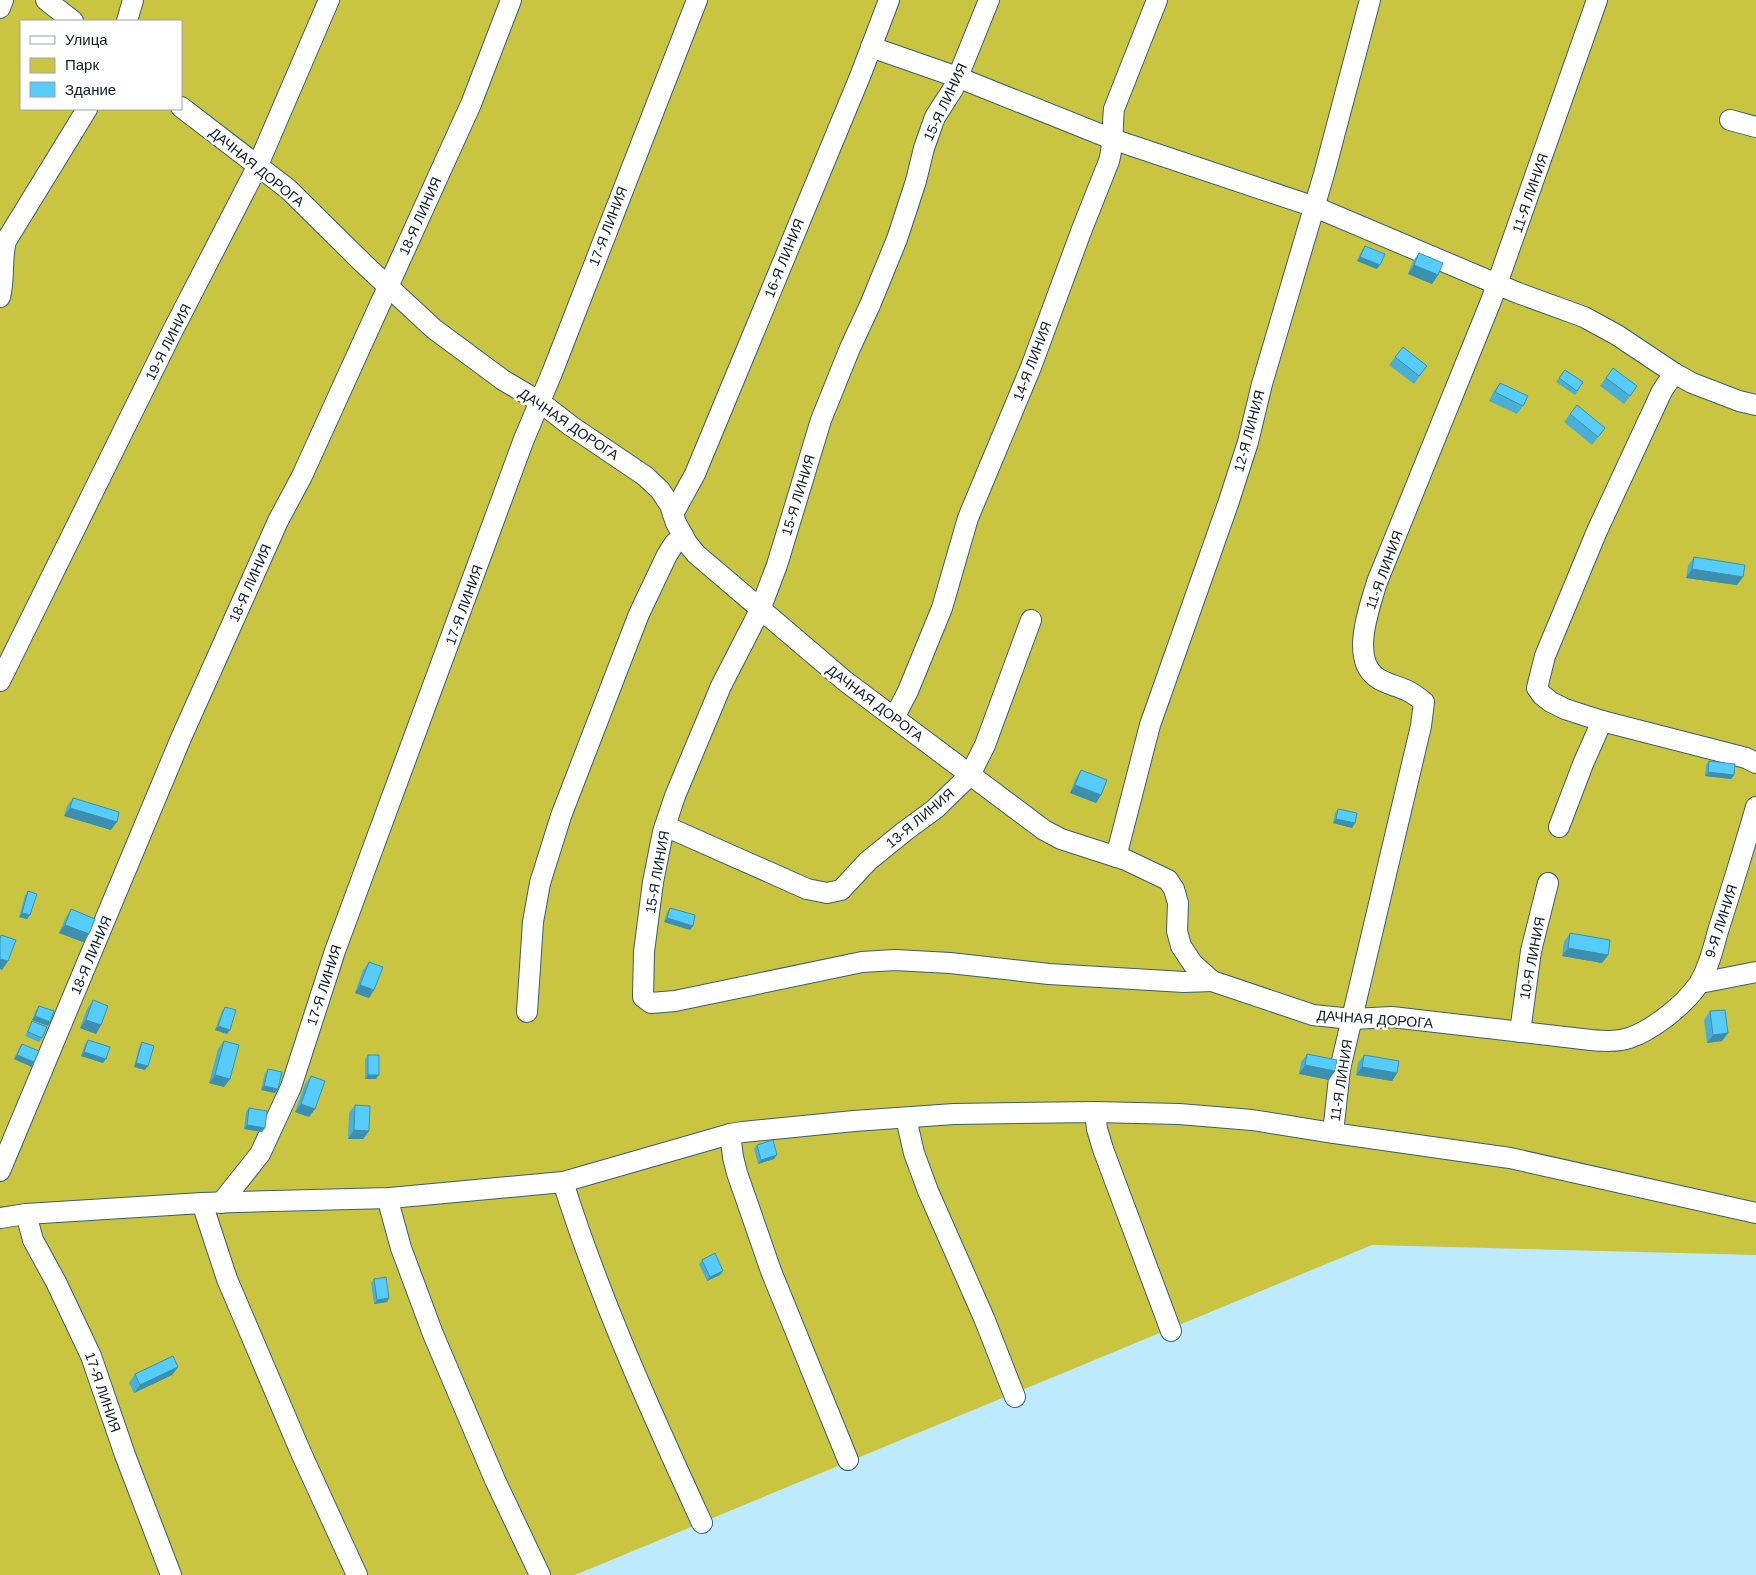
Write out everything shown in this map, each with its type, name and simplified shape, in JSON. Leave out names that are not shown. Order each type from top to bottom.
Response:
[{"type":"street","points":[[0,8],[3,0]]},
{"type":"street","points":[[46,0],[72,20]]},
{"type":"street","points":[[127,20],[133,0]]},
{"type":"street","name":"19-Я ЛИНИЯ","points":[[0,681],[169,338],[258,165],[329,0]]},
{"type":"street","name":"18-Я ЛИНИЯ","points":[[0,1171],[181,738],[278,521],[302,476],[470,104],[511,0]]},
{"type":"street","name":"17-Я ЛИНИЯ","points":[[212,1203],[260,1154],[292,1087],[338,942],[524,438],[540,402],[697,0]]},
{"type":"street","name":"16-Я ЛИНИЯ","points":[[673,514],[695,474],[889,0]]},
{"type":"street","name":"15-Я ЛИНИЯ","points":[[989,0],[953,89],[935,117],[897,239],[820,420],[777,565],[760,610],[721,686],[675,796],[665,826],[654,882],[644,952],[643,997],[650,1003],[675,1001],[862,962],[896,960],[950,963],[1049,974],[1184,982],[1212,981]]},
{"type":"street","name":"14-Я ЛИНИЯ","points":[[894,718],[908,691],[942,608],[968,518],[1031,367],[1109,161],[1112,150],[1114,109],[1157,0]]},
{"type":"street","name":"12-Я ЛИНИЯ","points":[[1116,857],[1150,725],[1248,442],[1262,384],[1315,207],[1370,0]]},
{"type":"street","name":"11-Я ЛИНИЯ","points":[[1333,1133],[1340,1069],[1421,726],[1424,702],[1409,691],[1376,677],[1368,668],[1364,656],[1363,641],[1366,623],[1377,582],[1497,284],[1598,0]]},
{"type":"street","points":[[871,47],[957,78],[1112,139],[1315,207],[1497,284],[1584,318],[1617,335],[1692,383],[1725,396],[1756,405]]},
{"type":"street","name":"ДАЧНАЯ ДОРОГА","points":[[182,107],[288,189],[434,329],[503,380],[540,402],[571,426],[645,476],[660,490],[670,504],[682,535],[696,554],[844,681],[1044,830],[1061,839],[1116,857],[1168,880],[1174,889],[1178,902],[1177,931],[1181,946],[1193,964],[1212,981],[1313,1015],[1352,1019],[1392,1017],[1613,1041],[1630,1038],[1661,1020]]},
{"type":"street","points":[[0,297],[3,280],[2,255],[6,241],[86,110]]},
{"type":"street","points":[[1730,120],[1756,127]]},
{"type":"street","points":[[1674,373],[1662,391],[1601,523],[1545,656],[1537,688],[1551,702],[1566,709],[1602,721],[1746,758],[1756,763]]},
{"type":"street","points":[[528,1012],[533,922],[540,883],[561,816],[639,614],[667,555],[682,535]]},
{"type":"street","name":"13-Я ЛИНИЯ","points":[[665,826],[807,889],[827,893],[841,890],[868,861],[936,809],[970,775],[985,746],[1031,620]]},
{"type":"street","points":[[1560,827],[1583,764],[1602,721]]},
{"type":"street","name":"9-Я ЛИНИЯ","points":[[1661,1020],[1688,998],[1700,983],[1740,865],[1756,807]]},
{"type":"street","name":"10-Я ЛИНИЯ","points":[[1520,1032],[1531,951],[1548,883]]},
{"type":"street","points":[[1700,983],[1756,972]]},
{"type":"street","points":[[1095,1112],[1097,1129],[1103,1149],[1171,1331]]},
{"type":"street","points":[[0,1218],[26,1214],[212,1203],[390,1198],[563,1182],[730,1134],[818,1124],[954,1114],[1095,1112],[1179,1114],[1252,1120],[1510,1158],[1756,1213]]},
{"type":"street","points":[[906,1118],[914,1153],[928,1191],[984,1318],[1015,1397]]},
{"type":"street","points":[[730,1134],[733,1157],[771,1271],[848,1460]]},
{"type":"street","points":[[563,1182],[585,1247],[628,1355],[702,1523]]},
{"type":"street","points":[[390,1198],[390,1208],[401,1248],[433,1334],[495,1480],[540,1575]]},
{"type":"street","points":[[212,1203],[227,1279],[302,1455],[357,1575]]},
{"type":"street","name":"17-Я ЛИНИЯ","points":[[26,1214],[33,1240],[56,1282],[91,1356],[125,1455],[171,1575]]},
{"type":"green space","points":[[0,0],[1756,0],[1756,1255],[1372,1245],[575,1575],[0,1575]]},
{"type":"building","points":[[1365,246],[1385,254],[1380,265],[1360,257]]},
{"type":"building","points":[[1419,253],[1443,263],[1438,275],[1414,265]]},
{"type":"building","points":[[1403,347],[1427,366],[1419,376],[1395,357]]},
{"type":"building","points":[[1613,368],[1637,386],[1630,396],[1606,378]]},
{"type":"building","points":[[1565,370],[1583,382],[1577,391],[1559,378]]},
{"type":"building","points":[[1500,383],[1528,396],[1523,406],[1495,392]]},
{"type":"building","points":[[1577,405],[1605,428],[1598,437],[1570,414]]},
{"type":"building","points":[[1694,557],[1745,565],[1743,577],[1692,569]]},
{"type":"building","points":[[1709,761],[1735,764],[1734,775],[1708,772]]},
{"type":"building","points":[[1081,770],[1107,780],[1101,795],[1075,785]]},
{"type":"building","points":[[73,798],[119,812],[117,822],[70,808]]},
{"type":"building","points":[[1338,809],[1357,813],[1355,823],[1336,819]]},
{"type":"building","points":[[28,891],[37,894],[30,915],[22,913]]},
{"type":"building","points":[[670,908],[695,915],[693,926],[667,918]]},
{"type":"building","points":[[71,909],[95,919],[89,934],[65,925]]},
{"type":"building","points":[[1570,933],[1610,940],[1608,955],[1568,948]]},
{"type":"building","points":[[1,935],[16,940],[8,961],[0,959]]},
{"type":"building","points":[[369,962],[383,967],[374,990],[360,985]]},
{"type":"building","points":[[93,1000],[108,1006],[101,1025],[86,1020]]},
{"type":"building","points":[[39,1006],[54,1011],[50,1022],[35,1016]]},
{"type":"building","points":[[225,1007],[236,1010],[230,1030],[218,1026]]},
{"type":"building","points":[[1725,1010],[1728,1033],[1713,1035],[1710,1011]]},
{"type":"building","points":[[32,1021],[47,1027],[42,1038],[28,1032]]},
{"type":"building","points":[[88,1040],[110,1047],[106,1059],[84,1052]]},
{"type":"building","points":[[224,1041],[239,1045],[230,1079],[215,1075]]},
{"type":"building","points":[[142,1042],[154,1046],[148,1066],[136,1063]]},
{"type":"building","points":[[22,1044],[39,1051],[34,1062],[17,1055]]},
{"type":"building","points":[[1307,1054],[1337,1060],[1335,1071],[1305,1065]]},
{"type":"building","points":[[368,1055],[379,1055],[379,1075],[368,1075]]},
{"type":"building","points":[[1364,1055],[1399,1061],[1397,1073],[1362,1067]]},
{"type":"building","points":[[268,1069],[282,1072],[278,1089],[264,1086]]},
{"type":"building","points":[[311,1076],[325,1081],[315,1109],[301,1104]]},
{"type":"building","points":[[355,1105],[370,1106],[369,1131],[354,1130]]},
{"type":"building","points":[[249,1108],[267,1111],[265,1128],[247,1125]]},
{"type":"building","points":[[773,1140],[777,1155],[761,1160],[757,1145]]},
{"type":"building","points":[[715,1253],[723,1271],[710,1277],[702,1260]]},
{"type":"building","points":[[386,1277],[389,1298],[377,1300],[374,1279]]},
{"type":"building","points":[[173,1356],[178,1367],[140,1385],[135,1374]]}]
